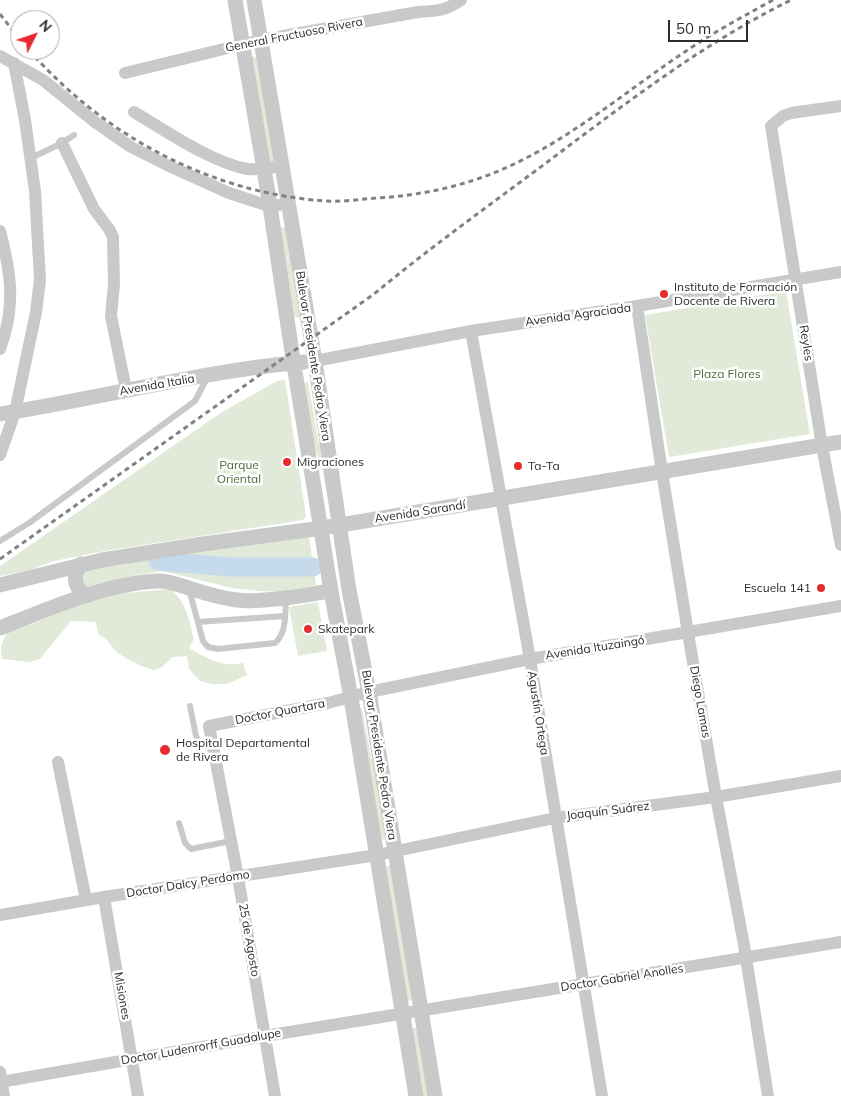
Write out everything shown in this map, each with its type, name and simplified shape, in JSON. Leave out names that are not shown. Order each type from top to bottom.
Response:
[{"type":"street","name":"Bulevar Presidente Pedro Viera","points":[[235,0],[331,591],[351,698],[416,1096]]},
{"type":"street","name":"Bulevar Presidente Pedro Viera","points":[[254,0],[315,361],[348,590],[369,692],[435,1096]]},
{"type":"street","name":"General Fructuoso Rivera","points":[[125,73],[243,44],[417,6],[442,10],[451,7],[461,0]]},
{"type":"street","points":[[0,56],[43,80],[95,122],[131,147],[229,193],[269,206],[288,204]]},
{"type":"street","points":[[0,455],[15,412],[36,312],[40,280],[35,191],[14,63]]},
{"type":"street","name":"Reyles","points":[[841,106],[819,108],[783,116],[771,126],[822,446],[841,545]]},
{"type":"street","points":[[134,112],[197,150],[236,166],[248,169],[262,169],[282,166]]},
{"type":"street","points":[[62,143],[94,209],[113,236],[114,284],[111,316],[126,390]]},
{"type":"street","points":[[0,231],[9,272],[11,294],[10,313],[0,349]]},
{"type":"street","name":"Avenida Agraciada","points":[[315,361],[471,330],[637,306],[841,272]]},
{"type":"street","name":"Diego Lamas","points":[[637,306],[688,633],[746,958],[768,1096]]},
{"type":"street","name":"Agustín Ortega","points":[[471,330],[530,659],[602,1096]]},
{"type":"street","name":"Avenida Italia","points":[[0,414],[208,376],[315,361]]},
{"type":"street","name":"Avenida Sarandí","points":[[0,585],[81,564],[203,544],[322,528],[841,442]]},
{"type":"street","points":[[81,564],[75,572],[74,581],[78,590],[86,596]]},
{"type":"street","points":[[0,628],[86,596],[127,585],[156,581],[170,582],[216,596],[238,600],[286,598],[331,591]]},
{"type":"street","name":"Avenida Ituzaingó","points":[[351,698],[369,692],[530,659],[841,606]]},
{"type":"street","name":"Doctor Quartara","points":[[209,726],[351,698]]},
{"type":"street","name":"25 de Agosto","points":[[209,726],[238,877],[274,1096]]},
{"type":"street","points":[[58,762],[86,900]]},
{"type":"street","name":"Joaquín Suárez","points":[[376,854],[555,818],[716,797],[841,776]]},
{"type":"street","name":"Doctor Dalcy Perdomo","points":[[0,915],[376,854]]},
{"type":"street","name":"Misiones","points":[[104,897],[138,1096]]},
{"type":"street","name":"Doctor Gabriel Anolles","points":[[403,1014],[841,942]]},
{"type":"street","name":"Doctor Ludenrorff Guadalupe","points":[[1,1079],[403,1014]]},
{"type":"street","points":[[1,1079],[4,1096]]},
{"type":"lane","points":[[31,158],[74,135]]},
{"type":"lane","points":[[0,541],[37,517],[195,401],[208,376]]},
{"type":"lane","points":[[189,588],[203,641],[208,647],[218,649],[274,643],[281,638],[286,598]]},
{"type":"lane","points":[[198,622],[284,616]]},
{"type":"lane","points":[[190,706],[196,736],[201,746],[213,747]]},
{"type":"lane","points":[[179,823],[185,843],[191,848],[231,841]]},
{"type":"green space","points":[[253,56],[258,59],[276,164],[270,167],[251,57]]},
{"type":"green space","points":[[282,227],[286,228],[301,317],[299,318],[293,316],[280,229]]},
{"type":"green space","name":"Plaza Flores","points":[[786,291],[810,434],[669,457],[645,315]]},
{"type":"green space","name":"Parque Oriental","points":[[285,380],[306,516],[303,520],[105,551],[54,561],[27,571],[0,576],[0,566],[219,414],[277,381]]},
{"type":"green space","points":[[308,381],[318,440],[326,460],[331,518],[322,467],[313,442],[304,384]]},
{"type":"green space","points":[[309,537],[316,585],[284,592],[232,588],[163,571],[136,575],[108,584],[87,588],[82,582],[82,574],[85,570],[151,558]]},
{"type":"green space","points":[[170,589],[180,599],[188,618],[194,639],[189,648],[221,663],[243,663],[247,675],[227,684],[212,684],[200,681],[189,669],[187,656],[172,657],[162,667],[154,670],[145,667],[118,653],[98,634],[96,622],[71,621],[40,659],[30,662],[2,659],[1,647],[7,631],[32,624],[82,603],[113,594]]},
{"type":"green space","name":"Skatepark","points":[[318,602],[327,651],[298,656],[289,607]]},
{"type":"green space","points":[[359,707],[362,708],[371,756],[378,775],[387,839],[384,840],[380,837]]},
{"type":"green space","points":[[391,866],[412,1000],[408,1001],[386,867]]},
{"type":"green space","points":[[414,1027],[417,1028],[431,1096],[421,1096],[412,1029]]},
{"type":"waterway","points":[[158,561],[229,567],[313,567]]},
{"type":"railway","points":[[39,60],[91,109],[126,134],[163,155],[202,173],[242,187],[284,196],[327,201],[395,197],[430,192],[480,178],[536,153],[581,125],[699,42],[773,0]]},
{"type":"railway","points":[[0,559],[374,294],[441,241],[640,93],[729,34],[791,0]]},
{"type":"railway","points":[[0,14],[10,27]]},
{"type":"place","name":"Instituto de Formación Docente de Rivera","points":[[664,294]]},
{"type":"place","name":"Migraciones","points":[[287,462]]},
{"type":"place","name":"Ta-Ta","points":[[518,466]]},
{"type":"place","name":"Escuela 141","points":[[821,588]]},
{"type":"place","name":"Skatepark","points":[[308,629]]},
{"type":"place","name":"Hospital Departamental de Rivera","points":[[165,750]]}]
